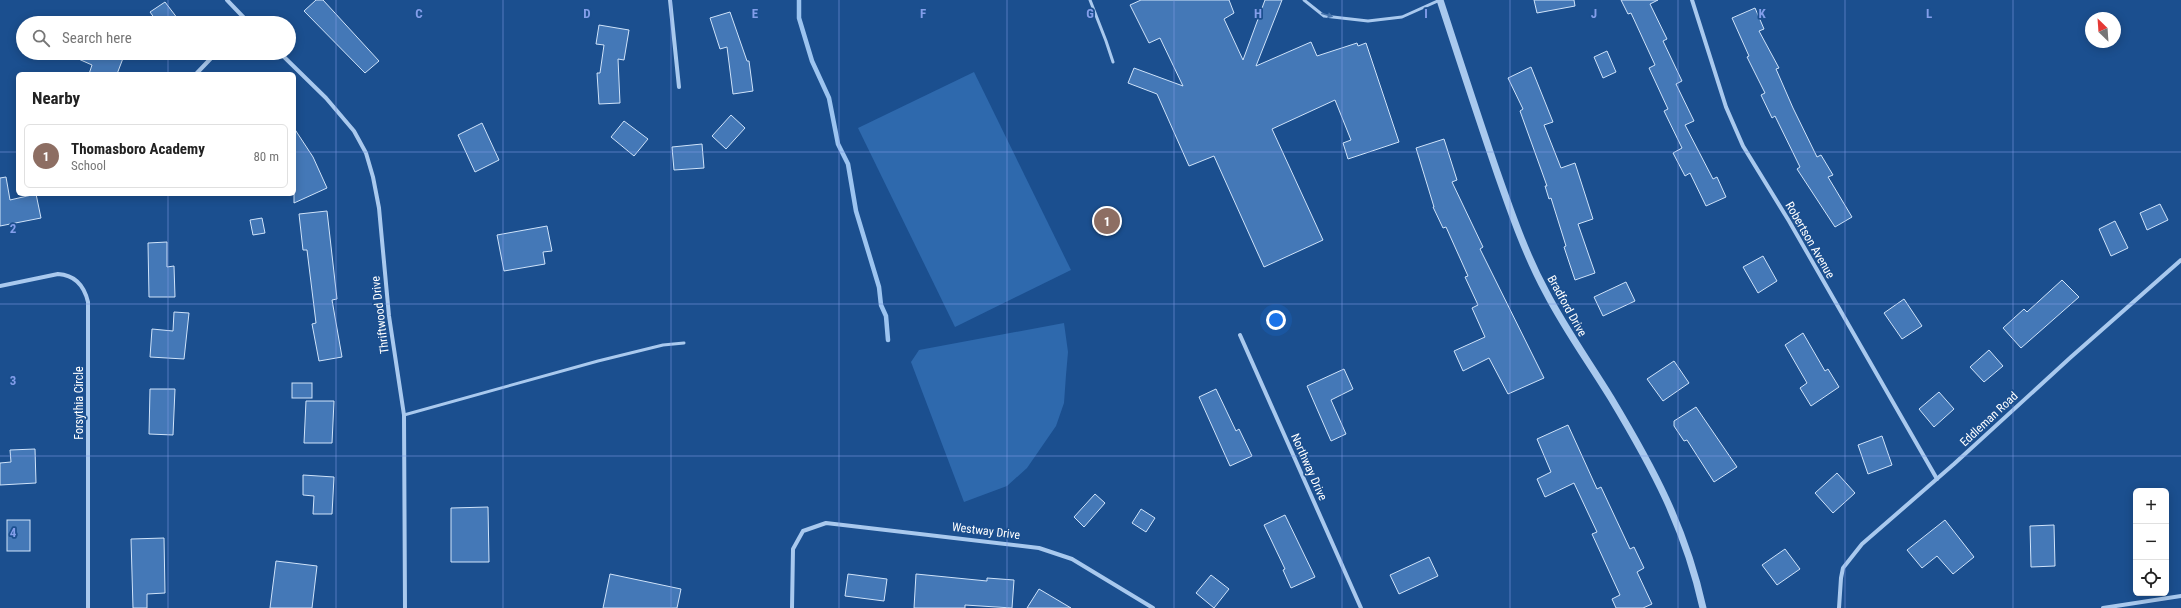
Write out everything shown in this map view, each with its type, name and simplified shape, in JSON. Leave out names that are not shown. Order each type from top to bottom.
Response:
[{"type":"street","points":[[227,0],[242,16]]},
{"type":"street","points":[[670,0],[679,87]]},
{"type":"street","name":"Bradford Drive","points":[[1441,0],[1502,186],[1537,274],[1560,318],[1610,396],[1660,484],[1689,554],[1703,608]]},
{"type":"street","name":"Robertson Avenue","points":[[1692,0],[1726,107],[1743,146],[1789,222],[1937,479]]},
{"type":"street","points":[[198,72],[209,60]]},
{"type":"street","name":"Thriftwood Drive","points":[[287,60],[326,98],[354,132],[366,153],[373,177],[379,208],[389,316],[404,415],[405,608]]},
{"type":"street","name":"Eddleman Road","points":[[1839,608],[1840,578],[1843,568],[1855,552],[2181,260]]},
{"type":"street","name":"Forsythia Circle","points":[[0,286],[58,274],[65,274],[79,281],[86,292],[88,302],[88,608]]},
{"type":"street","name":"Northway Drive","points":[[1240,335],[1361,608]]},
{"type":"street","name":"Westway Drive","points":[[792,608],[793,549],[803,531],[826,523],[1039,548],[1072,559],[1153,608]]},
{"type":"street","points":[[2103,608],[2181,596]]},
{"type":"lane","points":[[1090,0],[1113,62]]},
{"type":"lane","points":[[1304,0],[1324,16],[1368,21],[1399,17],[1441,0]]},
{"type":"lane","points":[[404,415],[663,345],[684,343]]},
{"type":"shaded area","points":[[974,72],[1071,270],[955,327],[858,128]]},
{"type":"shaded area","points":[[1064,323],[1068,352],[1064,403],[1056,426],[1027,468],[1007,486],[964,502],[911,362],[919,350]]},
{"type":"building","points":[[316,0],[323,0],[379,61],[365,73],[304,11]]},
{"type":"building","points":[[1141,0],[1229,0],[1234,13],[1224,19],[1243,60],[1265,0],[1282,0],[1256,66],[1311,42],[1317,56],[1357,43],[1358,46],[1366,43],[1399,142],[1348,159],[1343,143],[1351,140],[1335,100],[1272,129],[1323,240],[1264,267],[1214,156],[1189,166],[1157,94],[1128,83],[1134,68],[1183,86],[1160,38],[1149,43],[1130,5]]},
{"type":"building","points":[[1534,0],[1574,0],[1575,6],[1537,13]]},
{"type":"building","points":[[1621,0],[1658,0],[1650,4],[1667,39],[1663,41],[1682,81],[1676,84],[1694,121],[1685,125],[1713,179],[1717,177],[1726,197],[1706,206],[1690,173],[1685,176],[1673,153],[1682,148],[1664,111],[1668,109],[1649,68],[1655,65],[1631,13],[1628,14]]},
{"type":"building","points":[[165,2],[176,16],[153,16],[150,12]]},
{"type":"building","points":[[1755,8],[1764,29],[1759,31],[1779,68],[1776,69],[1793,108],[1817,157],[1821,155],[1833,175],[1828,177],[1852,217],[1835,227],[1797,169],[1800,167],[1775,116],[1772,118],[1761,95],[1765,93],[1747,57],[1749,56],[1732,18]]},
{"type":"building","points":[[730,12],[747,61],[749,61],[753,91],[733,94],[727,47],[720,49],[710,18]]},
{"type":"building","points":[[599,25],[629,30],[624,60],[618,59],[620,103],[599,104],[597,73],[600,73],[604,45],[596,44]]},
{"type":"building","points":[[1607,51],[1616,72],[1603,78],[1594,57]]},
{"type":"building","points":[[81,60],[122,60],[118,72],[90,72],[92,65]]},
{"type":"building","points":[[1531,67],[1553,122],[1544,125],[1561,168],[1575,163],[1593,219],[1578,224],[1595,273],[1575,280],[1564,247],[1566,246],[1551,198],[1549,199],[1545,186],[1547,186],[1520,111],[1523,109],[1508,78]]},
{"type":"building","points":[[731,115],[745,128],[726,149],[712,136]]},
{"type":"building","points":[[624,121],[648,139],[634,156],[611,137]]},
{"type":"building","points":[[482,123],[499,160],[475,172],[458,135]]},
{"type":"building","points":[[296,131],[313,157],[327,188],[294,203],[294,196],[296,196]]},
{"type":"building","points":[[1444,139],[1457,180],[1452,182],[1483,247],[1480,249],[1544,378],[1508,394],[1489,358],[1463,371],[1454,351],[1485,337],[1472,308],[1478,305],[1465,277],[1468,276],[1446,227],[1443,228],[1433,207],[1416,148]]},
{"type":"building","points":[[702,144],[704,168],[674,170],[672,147]]},
{"type":"building","points":[[6,177],[10,200],[27,196],[36,196],[41,218],[0,226],[0,178]]},
{"type":"building","points":[[2160,204],[2168,220],[2147,230],[2140,213]]},
{"type":"building","points":[[327,211],[337,299],[332,300],[342,357],[319,361],[312,324],[316,323],[307,250],[303,250],[299,214]]},
{"type":"building","points":[[262,218],[265,233],[253,235],[250,220]]},
{"type":"building","points":[[2115,221],[2128,248],[2111,256],[2099,229]]},
{"type":"building","points":[[547,226],[552,251],[543,252],[545,264],[504,271],[497,235]]},
{"type":"building","points":[[167,242],[167,267],[174,266],[175,297],[149,297],[148,243]]},
{"type":"building","points":[[1763,256],[1777,281],[1758,293],[1743,267]]},
{"type":"building","points":[[2062,280],[2079,297],[2021,348],[2003,328],[2024,309],[2027,312]]},
{"type":"building","points":[[1626,282],[1635,301],[1603,316],[1594,297]]},
{"type":"building","points":[[1904,299],[1922,326],[1902,339],[1884,313]]},
{"type":"building","points":[[174,312],[189,313],[184,359],[150,357],[152,329],[173,331]]},
{"type":"building","points":[[1803,333],[1825,371],[1828,369],[1839,387],[1811,406],[1800,388],[1807,383],[1785,345]]},
{"type":"building","points":[[1989,350],[2003,366],[1984,382],[1970,367]]},
{"type":"building","points":[[1674,361],[1689,383],[1663,401],[1647,379]]},
{"type":"building","points":[[1344,369],[1353,389],[1331,400],[1346,434],[1331,441],[1307,386]]},
{"type":"building","points":[[292,383],[312,383],[312,398],[292,398]]},
{"type":"building","points":[[150,389],[175,389],[173,435],[149,434]]},
{"type":"building","points":[[1216,389],[1236,431],[1239,429],[1252,456],[1230,466],[1199,397]]},
{"type":"building","points":[[1939,392],[1954,409],[1934,427],[1919,409]]},
{"type":"building","points":[[306,401],[334,401],[332,443],[304,443]]},
{"type":"building","points":[[1696,407],[1737,467],[1714,482],[1687,440],[1684,441],[1674,426],[1674,421]]},
{"type":"building","points":[[1568,425],[1597,489],[1601,487],[1630,549],[1634,547],[1644,568],[1637,572],[1652,604],[1643,608],[1616,608],[1612,599],[1620,595],[1592,534],[1597,532],[1574,483],[1545,497],[1537,479],[1551,472],[1537,439]]},
{"type":"building","points":[[1882,436],[1892,465],[1868,474],[1858,445]]},
{"type":"building","points":[[35,449],[36,483],[0,485],[0,463],[11,462],[10,450]]},
{"type":"building","points":[[1837,473],[1855,493],[1833,513],[1815,493]]},
{"type":"building","points":[[303,475],[334,477],[332,514],[313,514],[314,496],[303,495]]},
{"type":"building","points":[[1095,494],[1105,503],[1084,527],[1074,517]]},
{"type":"building","points":[[488,507],[489,562],[451,562],[451,508]]},
{"type":"building","points":[[1141,509],[1155,518],[1146,532],[1132,523]]},
{"type":"building","points":[[1285,515],[1315,577],[1291,588],[1283,570],[1285,569],[1264,525]]},
{"type":"building","points":[[7,520],[30,520],[30,551],[7,551]]},
{"type":"building","points":[[1945,520],[1974,557],[1953,574],[1937,556],[1922,568],[1907,550]]},
{"type":"building","points":[[2054,525],[2055,566],[2031,567],[2030,526]]},
{"type":"building","points":[[164,538],[165,593],[147,594],[147,608],[133,608],[131,539]]},
{"type":"building","points":[[1785,549],[1800,569],[1777,585],[1762,565]]},
{"type":"building","points":[[1429,557],[1438,576],[1399,594],[1390,575]]},
{"type":"building","points":[[276,561],[317,566],[312,608],[270,608]]},
{"type":"building","points":[[610,574],[681,589],[677,608],[603,608]]},
{"type":"building","points":[[848,574],[887,579],[884,601],[845,596]]},
{"type":"building","points":[[916,574],[987,581],[987,578],[1014,580],[1012,608],[965,605],[965,608],[914,608]]},
{"type":"building","points":[[1211,575],[1229,589],[1214,608],[1196,593]]},
{"type":"building","points":[[1039,589],[1071,608],[1027,608]]},
{"type":"waterway","points":[[799,0],[799,18],[812,61],[829,98],[838,144],[848,164],[856,211],[879,287],[881,305],[886,316],[888,340]]},
{"type":"place","name":"Thomasboro Academy","points":[[1107,221]]}]
